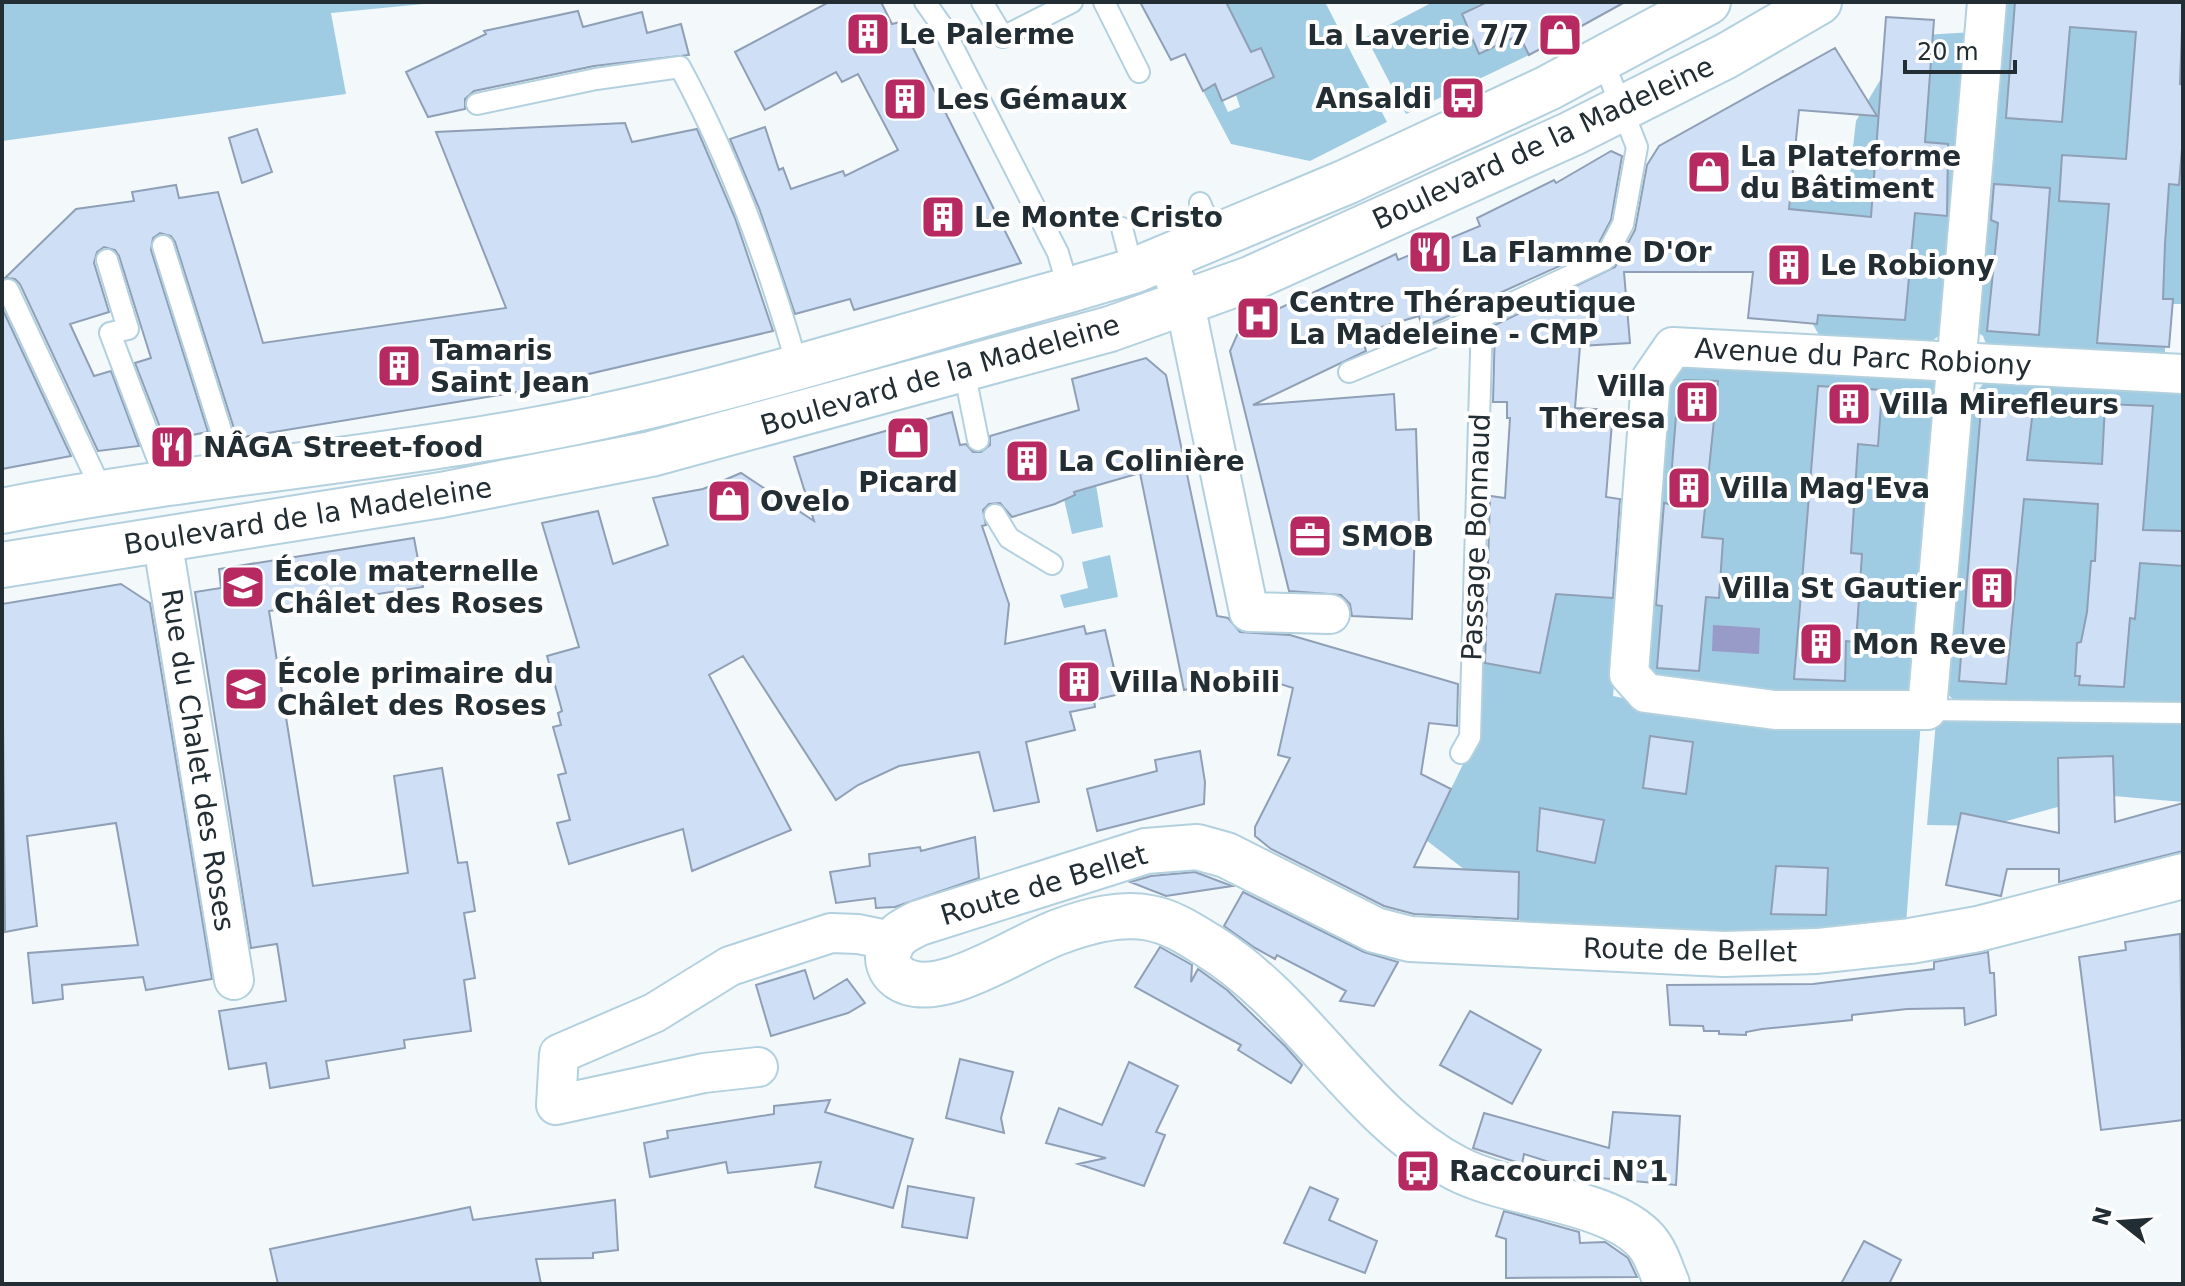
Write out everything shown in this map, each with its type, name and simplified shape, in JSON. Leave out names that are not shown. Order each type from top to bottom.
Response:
[{"type":"street","name":"Boulevard de la Madeleine","points":[[2,511],[166,481],[422,449],[644,408],[1069,290],[1150,264],[1207,221],[1548,88],[1708,2]]},
{"type":"street","name":"Boulevard de la Madeleine","points":[[2,565],[536,478],[770,424],[1185,304],[1403,211],[1571,134],[1726,56],[1819,2]]},
{"type":"street","points":[[1927,710],[1987,2]]},
{"type":"street","points":[[1150,264],[1185,304],[1249,612],[1330,614]]},
{"type":"street","name":"Avenue du Parc Robiony","points":[[1927,710],[1775,710],[1646,693],[1629,674],[1651,379],[1673,347],[2183,374]]},
{"type":"street","name":"Rue du Chalet des Roses","points":[[162,539],[234,980]]},
{"type":"street","name":"Route de Bellet","points":[[1667,1284],[1649,1243],[1633,1227],[1610,1216],[1490,1183],[1456,1168],[1418,1144],[1268,990],[1236,963],[1177,927],[1150,918],[1121,916],[1090,922],[1058,932],[963,976],[925,986],[905,982],[893,973],[887,956],[892,941],[919,923],[1111,861],[1173,847],[1197,847],[1226,855],[1375,930],[1410,939],[1470,945],[1724,954],[1817,951],[1910,941],[1978,929],[2183,876]]},
{"type":"street","points":[[758,1067],[704,1073],[556,1105],[559,1054],[654,1013],[730,966],[831,933],[858,934],[892,941]]},
{"type":"lane","points":[[925,2],[942,26],[1058,253],[1069,290]]},
{"type":"lane","points":[[982,2],[1003,37],[1072,2]]},
{"type":"lane","points":[[1104,2],[1139,72]]},
{"type":"lane","points":[[1349,372],[1482,317],[1604,260],[1623,224],[1637,147],[1602,58]]},
{"type":"lane","points":[[477,104],[596,79],[680,67],[706,115],[750,221],[778,371],[770,424]]},
{"type":"lane","points":[[1122,228],[1150,264]]},
{"type":"lane","points":[[163,246],[234,472]]},
{"type":"lane","points":[[107,260],[128,329],[110,333],[166,481]]},
{"type":"lane","points":[[8,290],[102,491]]},
{"type":"lane","name":"Passage Bonnaud","points":[[1461,753],[1470,737],[1482,317]]},
{"type":"lane","points":[[964,370],[978,440]]},
{"type":"lane","points":[[995,515],[1009,538],[1052,564]]},
{"type":"lane","name":"Avenue du Parc Robiony","points":[[1927,710],[2183,713]]},
{"type":"shaded area","points":[[2,2],[444,2],[331,13],[346,94],[2,141]]},
{"type":"shaded area","points":[[1226,2],[1325,2],[1387,122],[1310,161],[1231,144],[1203,91],[1215,84],[1228,112],[1240,107],[1236,95],[1274,77],[1261,48],[1251,52]]},
{"type":"shaded area","points":[[1433,2],[1483,2],[1462,14],[1479,53],[1519,35],[1529,55],[1406,114],[1366,37]]},
{"type":"shaded area","points":[[2004,2],[2183,2],[2183,304],[2165,304],[2165,356],[1987,346],[1983,336],[1977,332]]},
{"type":"shaded area","points":[[1974,32],[1948,328],[1930,343],[1820,337],[1739,192],[1847,200],[1856,121],[1906,36]]},
{"type":"shaded area","points":[[1697,363],[1927,374],[1942,390],[1918,688],[1905,703],[1779,703],[1645,674],[1666,386],[1679,370]]},
{"type":"shaded area","points":[[1987,379],[2183,387],[2182,703],[1957,704],[1945,691],[1971,394]]},
{"type":"shaded area","points":[[1096,485],[1103,527],[1072,534],[1063,495]]},
{"type":"shaded area","points":[[1110,555],[1118,597],[1064,608],[1060,595],[1088,588],[1082,562]]},
{"type":"shaded area","points":[[1485,590],[1621,598],[1613,696],[1637,701],[1921,720],[1906,925],[1823,935],[1525,930],[1512,906],[1426,840],[1470,750]]},
{"type":"shaded area","points":[[1713,625],[1760,628],[1759,654],[1712,651]]},
{"type":"shaded area","points":[[1936,721],[2183,722],[2183,802],[2102,795],[1988,826],[1927,825]]},
{"type":"building","points":[[829,2],[881,2],[892,24],[900,22],[1021,263],[854,310],[850,299],[795,314],[759,208],[730,139],[765,127],[779,170],[783,168],[791,189],[843,171],[845,176],[898,150],[858,74],[842,82],[836,72],[765,110],[735,52]]},
{"type":"building","points":[[1140,2],[1226,2],[1251,52],[1261,48],[1274,77],[1222,101],[1215,84],[1203,91],[1185,54],[1171,60]]},
{"type":"building","points":[[1487,2],[1625,2],[1529,55],[1519,35],[1479,54],[1462,14]]},
{"type":"building","points":[[2015,2],[2183,2],[2180,84],[2183,85],[2183,136],[2179,185],[2169,184],[2165,244],[2163,299],[2173,299],[2169,347],[2097,343],[2109,204],[2059,201],[2062,155],[2126,159],[2136,32],[2070,27],[2062,122],[2006,118]]},
{"type":"building","points":[[578,11],[583,27],[642,12],[647,33],[681,24],[689,55],[594,66],[474,91],[465,99],[465,109],[428,117],[406,72],[486,34],[484,31]]},
{"type":"building","points":[[1886,17],[1934,20],[1925,142],[1948,144],[1947,216],[1915,213],[1905,320],[1818,315],[1817,324],[1748,318],[1753,272],[1624,272],[1630,343],[1580,346],[1575,408],[1613,410],[1606,497],[1620,499],[1613,598],[1556,594],[1540,673],[1485,663],[1490,496],[1505,498],[1510,418],[1507,418],[1507,402],[1493,402],[1495,325],[1615,267],[1635,230],[1647,165],[1659,146],[1835,48],[1877,116],[1799,110],[1789,209],[1871,217]]},
{"type":"building","points":[[625,123],[632,142],[697,129],[735,218],[773,331],[576,377],[578,382],[237,438],[175,242],[171,236],[160,233],[153,238],[151,250],[208,432],[165,440],[135,363],[151,358],[119,256],[115,250],[104,247],[97,252],[94,263],[109,312],[70,324],[94,376],[111,371],[139,446],[98,451],[20,284],[15,279],[5,278],[76,209],[134,201],[132,192],[176,185],[179,198],[218,192],[263,343],[506,308],[436,132]]},
{"type":"building","points":[[257,129],[272,172],[242,183],[229,138]]},
{"type":"building","points":[[1611,151],[1622,156],[1611,220],[1595,250],[1422,328],[1419,316],[1361,333],[1366,351],[1253,405],[1394,394],[1396,430],[1416,429],[1419,525],[1415,525],[1412,619],[1352,616],[1350,604],[1341,595],[1289,591],[1230,351],[1241,326],[1396,254],[1398,260],[1480,226],[1477,218],[1554,180],[1556,183]]},
{"type":"building","points":[[1994,184],[2050,188],[2039,335],[1987,331],[1998,223],[1991,220]]},
{"type":"building","points":[[2,308],[71,456],[2,469]]},
{"type":"building","points":[[1146,358],[1166,375],[1217,616],[1228,618],[1240,632],[1290,635],[1458,684],[1457,726],[1429,723],[1421,774],[1451,789],[1414,867],[1519,872],[1518,919],[1414,914],[1384,906],[1271,849],[1255,836],[1255,827],[1290,758],[1278,755],[1293,688],[1252,675],[1184,690],[1140,473],[1074,492],[1075,495],[1055,504],[1012,517],[1000,503],[989,504],[983,510],[986,525],[982,526],[1009,604],[1005,644],[1084,626],[1086,634],[1105,630],[1120,694],[1094,700],[1095,707],[1070,712],[1075,730],[1026,742],[1039,802],[994,811],[979,752],[899,766],[858,785],[836,800],[743,656],[709,675],[791,830],[692,871],[683,829],[569,864],[557,823],[570,820],[558,775],[566,773],[553,727],[561,725],[558,713],[562,711],[547,656],[579,647],[542,523],[598,511],[613,564],[668,545],[653,498],[703,489],[741,473],[814,521],[794,457],[952,412],[960,445],[966,444],[973,452],[981,452],[990,445],[990,436],[1079,410],[1072,379]]},
{"type":"building","points":[[1684,380],[1718,381],[1702,537],[1723,539],[1719,598],[1706,597],[1699,671],[1657,668],[1662,606],[1656,605],[1664,503],[1669,504],[1678,391]]},
{"type":"building","points":[[1818,386],[1882,390],[1878,446],[1858,444],[1851,553],[1862,554],[1856,642],[1846,641],[1845,681],[1794,679]]},
{"type":"building","points":[[1982,396],[2034,401],[2027,460],[2102,464],[2105,404],[2153,406],[2143,530],[2183,531],[2183,566],[2140,563],[2135,619],[2130,618],[2124,687],[2079,685],[2080,676],[2075,676],[2077,643],[2081,642],[2087,612],[2091,561],[2095,561],[2098,504],[2024,499],[2006,684],[1959,681]]},
{"type":"building","name":"École primaire du Châlet des Roses","points":[[414,538],[423,587],[269,611],[313,886],[408,873],[394,776],[442,768],[458,863],[467,862],[475,911],[464,913],[475,978],[464,980],[471,1031],[404,1040],[405,1048],[326,1061],[329,1078],[270,1088],[266,1063],[229,1069],[219,1011],[286,1001],[277,944],[251,948],[195,592],[221,588],[219,569]]},
{"type":"building","points":[[121,584],[150,603],[212,979],[146,990],[143,977],[62,985],[63,999],[33,1003],[28,953],[138,945],[116,823],[27,836],[37,926],[5,932],[2,604]]},
{"type":"building","points":[[1650,736],[1693,742],[1686,794],[1643,788]]},
{"type":"building","points":[[1200,751],[1205,782],[1204,804],[1097,831],[1087,789],[1157,771],[1155,760]]},
{"type":"building","points":[[2113,756],[2115,822],[2183,803],[2183,851],[2059,882],[2059,869],[2007,869],[2001,896],[1946,885],[1961,813],[2059,833],[2058,758]]},
{"type":"building","points":[[1540,808],[1604,820],[1595,863],[1537,851]]},
{"type":"building","points":[[975,837],[979,878],[895,907],[876,908],[875,898],[836,903],[830,872],[870,866],[869,854],[920,847],[921,851]]},
{"type":"building","points":[[1776,866],[1828,868],[1826,915],[1771,914]]},
{"type":"building","points":[[1195,872],[1232,886],[1166,896],[1130,882],[1151,876]]},
{"type":"building","points":[[1243,892],[1364,952],[1398,962],[1374,1006],[1340,1001],[1346,991],[1277,955],[1275,959],[1224,926]]},
{"type":"building","points":[[2180,934],[2183,1120],[2101,1130],[2079,957],[2126,950],[2125,942]]},
{"type":"building","points":[[1160,947],[1192,965],[1191,982],[1198,969],[1227,990],[1285,1046],[1302,1065],[1291,1083],[1238,1050],[1241,1045],[1135,987]]},
{"type":"building","points":[[1988,952],[1990,973],[1994,973],[1996,1015],[1965,1025],[1964,1008],[1907,1009],[1852,1015],[1852,1020],[1762,1029],[1746,1032],[1746,1035],[1704,1031],[1703,1026],[1670,1025],[1667,985],[1813,984],[1934,969],[1934,962]]},
{"type":"building","points":[[805,970],[814,999],[847,979],[865,1003],[848,1013],[771,1036],[756,985]]},
{"type":"building","points":[[1470,1011],[1541,1050],[1512,1104],[1440,1065]]},
{"type":"building","points":[[960,1059],[1013,1072],[1001,1118],[1004,1133],[946,1118]]},
{"type":"building","points":[[1129,1062],[1178,1086],[1156,1132],[1165,1135],[1144,1186],[1078,1164],[1106,1158],[1046,1143],[1059,1108],[1102,1125]]},
{"type":"building","points":[[830,1100],[825,1112],[913,1139],[893,1208],[815,1187],[821,1162],[728,1173],[726,1162],[650,1177],[644,1143],[668,1138],[667,1131],[774,1114],[774,1106]]},
{"type":"building","points":[[1613,1112],[1680,1116],[1676,1185],[1600,1178],[1524,1154],[1522,1164],[1473,1148],[1484,1113],[1609,1148]]},
{"type":"building","points":[[908,1186],[974,1198],[967,1238],[902,1227]]},
{"type":"building","points":[[1310,1187],[1338,1199],[1329,1220],[1377,1241],[1365,1273],[1284,1243]]},
{"type":"building","points":[[615,1200],[618,1250],[593,1253],[593,1258],[536,1259],[541,1284],[278,1284],[270,1249],[470,1207],[473,1220]]},
{"type":"building","points":[[1504,1211],[1579,1232],[1580,1243],[1605,1242],[1628,1258],[1637,1277],[1506,1278],[1506,1239],[1496,1236]]},
{"type":"building","points":[[1864,1241],[1901,1260],[1889,1284],[1841,1284]]},
{"type":"place","name":"Le Palerme","points":[[868,34]]},
{"type":"place","name":"La Laverie 7/7","points":[[1560,35]]},
{"type":"place","name":"Ansaldi","points":[[1463,98]]},
{"type":"place","name":"Les Gémaux","points":[[905,99]]},
{"type":"place","name":"La Plateforme du Bâtiment","points":[[1709,172]]},
{"type":"place","name":"Le Monte Cristo","points":[[943,217]]},
{"type":"place","name":"La Flamme D'Or","points":[[1430,252]]},
{"type":"place","name":"Le Robiony","points":[[1789,265]]},
{"type":"place","name":"Centre Thérapeutique La Madeleine - CMP","points":[[1258,318]]},
{"type":"place","name":"Tamaris Saint Jean","points":[[399,366]]},
{"type":"place","name":"Villa Theresa","points":[[1697,402]]},
{"type":"place","name":"Villa Mirefleurs","points":[[1849,404]]},
{"type":"place","name":"Picard","points":[[908,438]]},
{"type":"place","name":"NÂGA Street-food","points":[[172,447]]},
{"type":"place","name":"La Colinière","points":[[1027,461]]},
{"type":"place","name":"Villa Mag'Eva","points":[[1689,488]]},
{"type":"place","name":"Ovelo","points":[[729,501]]},
{"type":"place","name":"SMOB","points":[[1310,536]]},
{"type":"place","name":"École maternelle Châlet des Roses","points":[[243,587]]},
{"type":"place","name":"Villa St Gautier","points":[[1992,588]]},
{"type":"place","name":"Mon Reve","points":[[1821,644]]},
{"type":"place","name":"Villa Nobili","points":[[1079,682]]},
{"type":"place","name":"École primaire du Châlet des Roses","points":[[246,689]]},
{"type":"place","name":"Raccourci N°1","points":[[1418,1171]]}]
